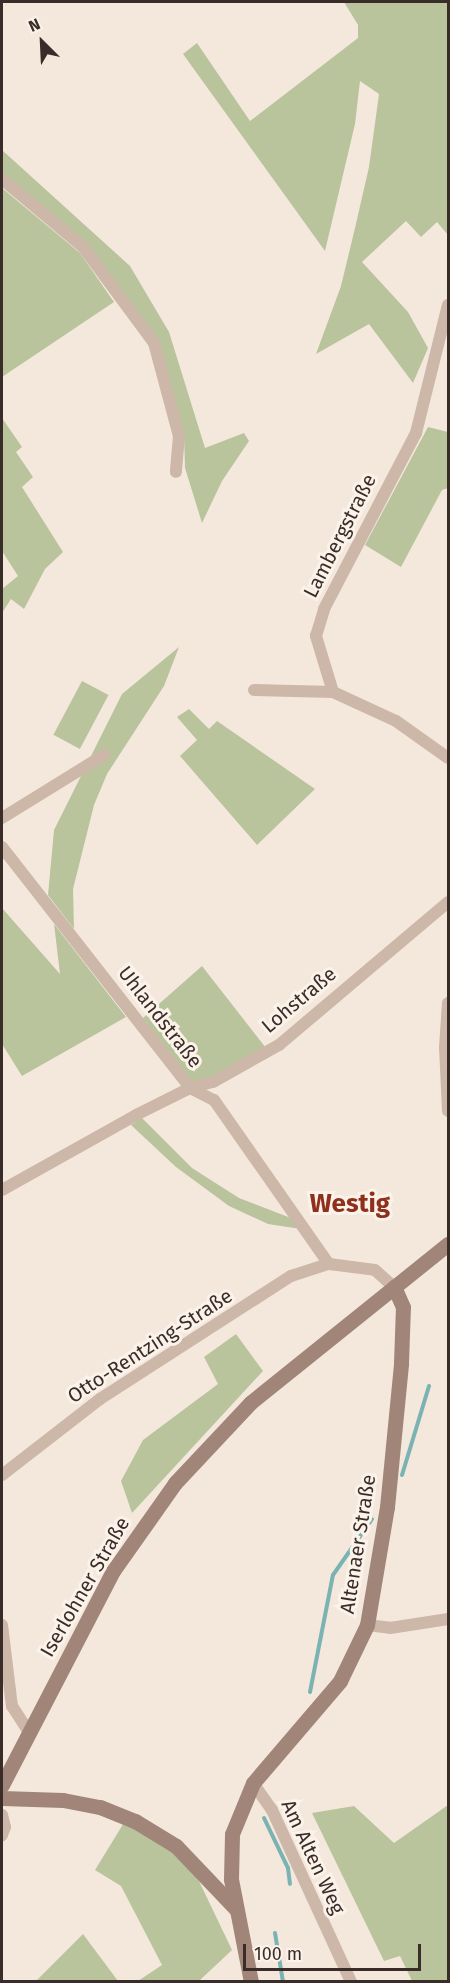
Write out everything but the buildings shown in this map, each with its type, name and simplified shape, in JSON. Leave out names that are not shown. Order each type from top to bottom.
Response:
[{"type":"main road","name":"Iserlohner Straße","points":[[2,1785],[113,1571],[175,1483],[250,1403],[448,1244]]},
{"type":"main road","name":"Altenaer Straße","points":[[251,1982],[235,1908],[232,1834],[253,1782],[340,1681],[367,1625],[387,1508],[401,1363],[403,1307],[394,1287]]},
{"type":"main road","points":[[2,1798],[63,1800],[100,1807],[135,1821],[176,1846],[235,1908]]},
{"type":"street","points":[[2,179],[83,247],[154,343],[179,436],[176,472]]},
{"type":"street","name":"Lambergstraße","points":[[333,692],[316,636],[337,579],[416,433],[448,305]]},
{"type":"street","points":[[254,690],[333,692],[396,721],[448,758]]},
{"type":"street","points":[[2,818],[104,755]]},
{"type":"street","name":"Uhlandstraße","points":[[2,847],[190,1088],[214,1100],[329,1264]]},
{"type":"street","name":"Lohstraße","points":[[2,1190],[190,1088],[213,1082],[279,1045],[448,902]]},
{"type":"street","points":[[448,1003],[445,1047],[448,1111]]},
{"type":"street","points":[[329,1264],[375,1270],[394,1287]]},
{"type":"street","name":"Otto-Rentzing-Straße","points":[[2,1475],[100,1399],[291,1276],[329,1264]]},
{"type":"street","points":[[367,1625],[390,1628],[448,1619]]},
{"type":"street","points":[[2,1625],[12,1706],[29,1732]]},
{"type":"street","name":"Am Alten Weg","points":[[253,1782],[272,1810],[351,1982]]},
{"type":"street","points":[[2,1815],[5,1827],[2,1834]]},
{"type":"green space","points":[[344,2],[448,2],[448,235],[437,222],[421,237],[406,221],[362,262],[408,312],[428,348],[413,383],[369,324],[316,354],[341,286],[369,167],[379,94],[360,81],[355,124],[325,251],[183,54],[197,43],[250,121],[358,38],[358,25]]},
{"type":"green space","points":[[2,150],[130,266],[169,332],[205,448],[244,433],[249,441],[222,481],[202,523],[185,468],[184,434],[158,342],[87,246],[2,173]]},
{"type":"green space","points":[[2,188],[80,253],[114,302],[2,377]]},
{"type":"green space","points":[[2,418],[22,447],[16,452],[33,477],[22,487],[63,552],[45,569],[24,609],[11,599],[2,613],[2,589],[18,576],[2,551]]},
{"type":"green space","points":[[428,427],[448,432],[448,488],[442,490],[401,567],[365,545]]},
{"type":"green space","points":[[179,647],[164,686],[107,774],[94,805],[73,889],[74,929],[48,895],[54,830],[122,694]]},
{"type":"green space","points":[[82,681],[108,695],[80,749],[53,735]]},
{"type":"green space","points":[[189,709],[209,729],[217,721],[315,789],[257,845],[180,756],[197,740],[177,717]]},
{"type":"green space","points":[[2,908],[60,974],[54,924],[126,1017],[22,1076],[2,1044]]},
{"type":"green space","points":[[202,966],[266,1048],[213,1077],[192,1082],[143,1018]]},
{"type":"green space","points":[[142,1118],[192,1168],[239,1198],[296,1220],[301,1229],[268,1224],[229,1206],[176,1167],[131,1125]]},
{"type":"green space","points":[[236,1334],[263,1371],[132,1513],[121,1481],[143,1440],[218,1384],[204,1357]]},
{"type":"green space","points":[[448,1805],[448,1981],[412,1981],[400,1956],[384,1961],[312,1813],[354,1806],[394,1843]]},
{"type":"green space","points":[[125,1821],[173,1850],[199,1881],[232,1950],[199,1981],[138,1981],[162,1965],[121,1886],[95,1870]]},
{"type":"green space","points":[[83,1934],[118,1981],[36,1981]]},
{"type":"waterway","points":[[402,1475],[429,1386]]},
{"type":"waterway","points":[[310,1692],[333,1575],[372,1519]]},
{"type":"waterway","points":[[264,1818],[288,1868],[290,1884]]},
{"type":"waterway","points":[[275,1933],[283,1982]]},
{"type":"district","name":"Westig","points":[[350,1204]]}]
